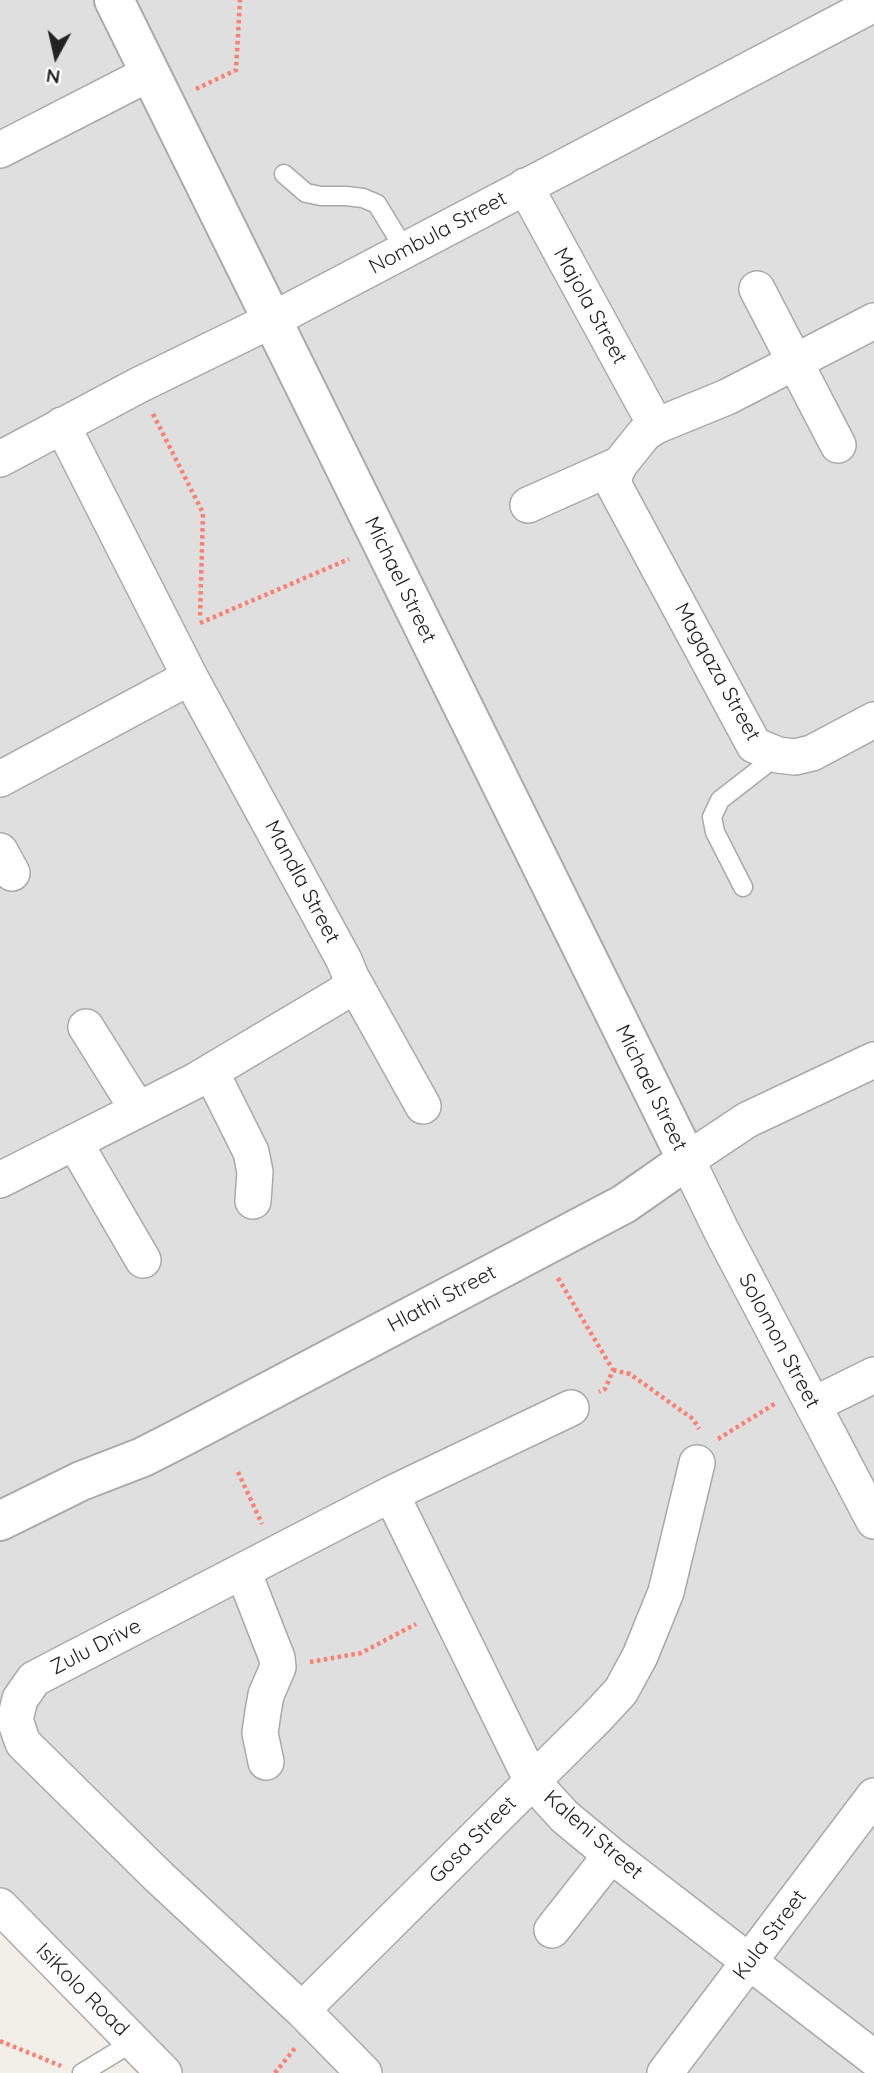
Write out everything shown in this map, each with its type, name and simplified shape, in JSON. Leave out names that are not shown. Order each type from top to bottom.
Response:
[{"type":"street","name":"Michael Street","points":[[114,0],[687,1160]]},
{"type":"street","name":"Nombula Street","points":[[0,459],[138,385],[272,320],[874,4]]},
{"type":"street","points":[[0,150],[158,88]]},
{"type":"street","name":"Majola Street","points":[[525,186],[656,426]]},
{"type":"street","points":[[757,289],[838,445]]},
{"type":"street","points":[[528,505],[618,475],[644,434],[656,426],[727,397],[874,321]]},
{"type":"street","name":"Mandla Street","points":[[62,425],[190,677],[423,1106]]},
{"type":"street","name":"Magqaza Street","points":[[618,475],[754,745],[778,755],[795,757],[812,753],[874,720]]},
{"type":"street","points":[[0,779],[190,677]]},
{"type":"street","points":[[0,1180],[211,1072],[346,991],[351,977]]},
{"type":"street","points":[[86,1027],[138,1110]]},
{"type":"street","name":"Hlathi Street","points":[[0,1521],[81,1481],[143,1457],[624,1204],[747,1120],[874,1060]]},
{"type":"street","points":[[211,1072],[255,1163],[253,1202]]},
{"type":"street","points":[[75,1143],[143,1261]]},
{"type":"street","name":"Solomon Street","points":[[687,1160],[874,1521]]},
{"type":"street","points":[[808,1397],[874,1375]]},
{"type":"street","name":"Zulu Drive","points":[[364,2073],[302,2010],[159,1877],[23,1743],[15,1720],[20,1699],[34,1679],[391,1494],[571,1408]]},
{"type":"street","name":"Gosa Street","points":[[302,2010],[621,1691],[666,1592],[703,1454]]},
{"type":"street","name":"Kaleni Street","points":[[391,1494],[532,1781],[565,1817],[611,1855],[874,2058]]},
{"type":"street","points":[[243,1571],[277,1658],[278,1667],[266,1695],[260,1733],[266,1762]]},
{"type":"street","name":"Kula Street","points":[[666,2073],[874,1796]]},
{"type":"street","points":[[552,1930],[611,1855]]},
{"type":"street","name":"IsiKolo Road","points":[[0,1906],[164,2073]]},
{"type":"lane","points":[[284,174],[306,193],[321,196],[346,195],[377,204],[405,250]]},
{"type":"lane","points":[[743,887],[715,832],[712,817],[720,800],[778,755]]},
{"type":"lane","points":[[74,2071],[133,2042]]},
{"type":"path","points":[[158,88],[236,70],[240,0]]},
{"type":"path","points":[[138,385],[203,513],[200,622],[190,677]]},
{"type":"path","points":[[200,622],[382,545]]},
{"type":"path","points":[[537,1248],[613,1370],[630,1374],[692,1419],[703,1454],[761,1410],[808,1397]]},
{"type":"path","points":[[571,1408],[605,1389],[613,1370]]},
{"type":"path","points":[[239,1472],[276,1554]]},
{"type":"path","points":[[278,1667],[361,1653],[429,1616],[443,1600]]},
{"type":"path","points":[[0,2041],[74,2071]]},
{"type":"shaded area","points":[[0,0],[874,0],[874,2073],[163,2073],[0,1911]]}]
